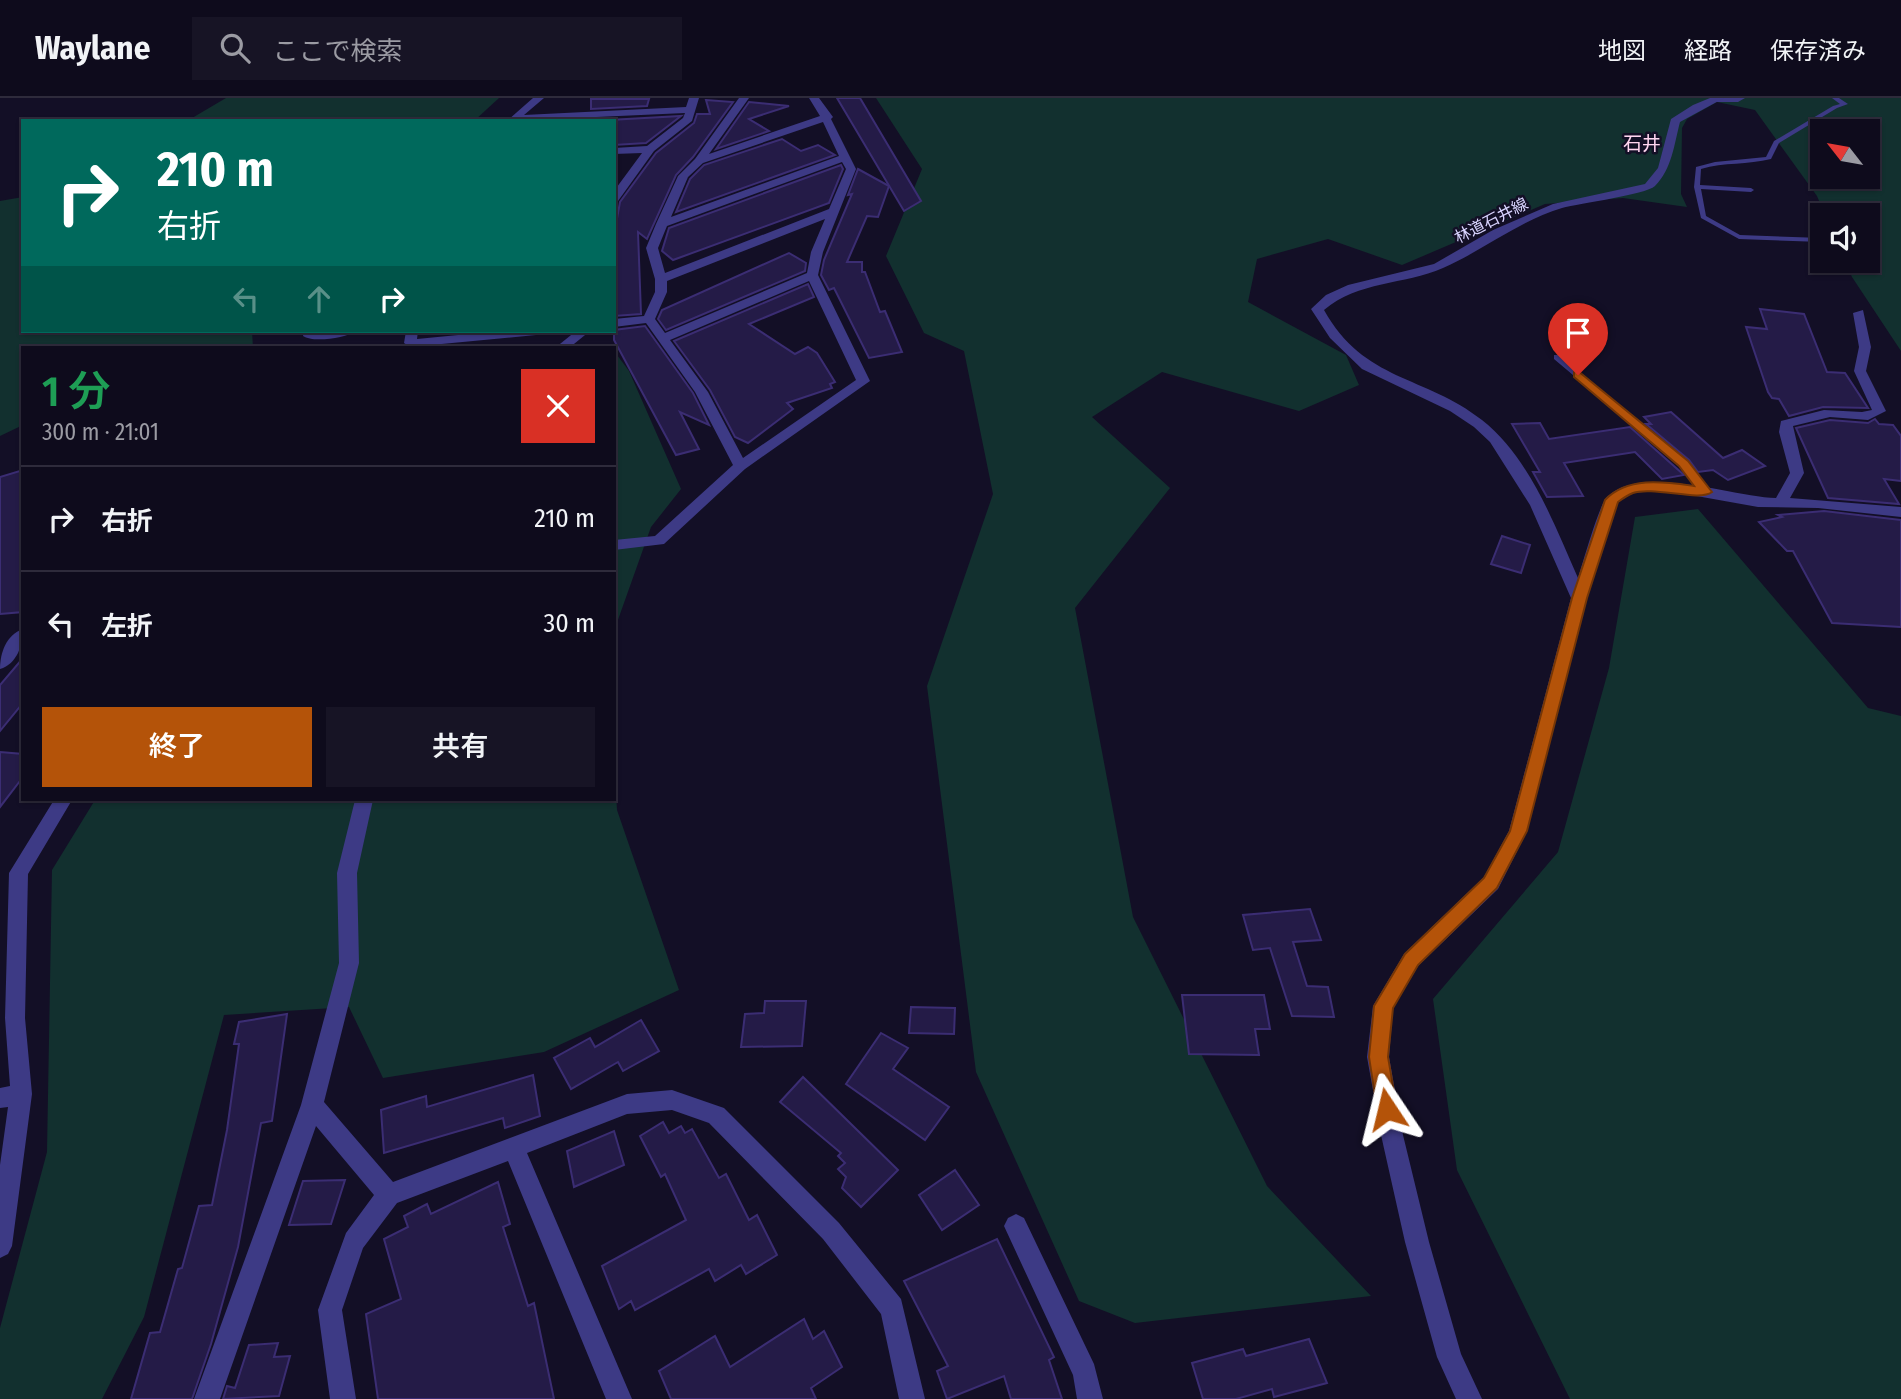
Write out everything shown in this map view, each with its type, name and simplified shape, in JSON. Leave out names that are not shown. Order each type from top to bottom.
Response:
[{"type":"street","points":[[514,119],[539,98]]},
{"type":"street","points":[[602,115],[619,98]]},
{"type":"street","points":[[616,196],[650,149],[688,119],[694,98]]},
{"type":"street","points":[[649,319],[661,292],[661,279],[652,248],[662,224],[683,176],[699,161],[744,98]]},
{"type":"street","points":[[616,545],[659,541],[740,466],[863,381],[812,275],[817,252],[851,169],[828,117],[814,98]]},
{"type":"street","name":"林道石井線","points":[[1579,598],[1520,475],[1497,443],[1479,424],[1443,401],[1372,370],[1326,328],[1317,309],[1330,298],[1383,279],[1438,266],[1497,232],[1557,206],[1650,186],[1663,169],[1675,121],[1696,107],[1717,99]]},
{"type":"street","points":[[531,119],[690,110]]},
{"type":"street","points":[[699,161],[828,117]]},
{"type":"street","points":[[616,151],[650,149]]},
{"type":"street","points":[[662,224],[844,158]]},
{"type":"street","points":[[661,279],[832,212]]},
{"type":"street","points":[[664,338],[812,275]]},
{"type":"street","points":[[1782,502],[1797,473],[1786,424],[1806,416],[1830,413],[1872,416],[1880,411],[1860,371],[1865,347],[1859,313]]},
{"type":"street","points":[[649,319],[701,392],[740,466]]},
{"type":"street","points":[[616,323],[649,319]]},
{"type":"street","points":[[310,333],[330,333]]},
{"type":"street","points":[[412,333],[410,343],[516,333]]},
{"type":"street","points":[[564,346],[581,333]]},
{"type":"street","points":[[1469,1399],[1449,1357],[1417,1242],[1392,1135],[1378,1057],[1383,1006],[1411,960],[1491,883],[1518,831],[1579,598],[1612,500],[1630,489],[1663,486],[1758,502],[1853,506],[1901,512]]},
{"type":"street","points":[[0,663],[21,639]]},
{"type":"street","points":[[0,1246],[15,1018],[19,873],[62,801]]},
{"type":"street","points":[[207,1399],[312,1105],[349,963],[347,873],[364,801]]},
{"type":"street","points":[[343,1399],[330,1310],[354,1241],[390,1195],[627,1104],[672,1100],[716,1115],[831,1231],[892,1308],[912,1399]]},
{"type":"street","points":[[312,1105],[390,1195]]},
{"type":"street","points":[[514,1149],[620,1399]]},
{"type":"street","points":[[1016,1226],[1085,1373],[1090,1399]]},
{"type":"lane","points":[[1717,99],[1742,98]]},
{"type":"lane","points":[[1810,240],[1740,237],[1721,229],[1703,217],[1698,168],[1712,163],[1756,162],[1769,158],[1776,142],[1835,107],[1845,104],[1835,98]]},
{"type":"lane","points":[[1698,187],[1751,190]]},
{"type":"lane","points":[[1557,357],[1684,464],[1705,492]]},
{"type":"green space","points":[[226,98],[499,98],[476,119],[190,119]]},
{"type":"green space","points":[[876,98],[1901,98],[1901,351],[1850,273],[1880,273],[1880,203],[1820,203],[1812,189],[1880,189],[1880,119],[1810,119],[1810,186],[1755,110],[1717,102],[1687,119],[1682,128],[1681,194],[1687,207],[1623,198],[1545,204],[1402,265],[1328,239],[1257,259],[1248,302],[1346,355],[1359,385],[1299,411],[1162,372],[1092,417],[1170,488],[1075,608],[1133,917],[1267,1186],[1371,1296],[1135,1323],[1079,1301],[976,1072],[927,686],[993,494],[964,351],[924,333],[886,256],[922,169]]},
{"type":"green space","points":[[21,197],[21,333],[252,333],[253,346],[21,346],[21,426],[0,436],[0,201]]},
{"type":"green space","points":[[616,354],[629,371],[681,489],[651,527],[616,625]]},
{"type":"green space","points":[[1698,509],[1868,708],[1901,716],[1901,1399],[1570,1399],[1457,1170],[1433,999],[1558,852],[1609,668],[1635,517]]},
{"type":"green space","points":[[616,794],[617,810],[679,990],[544,1052],[383,1078],[349,1007],[224,1015],[144,1317],[102,1399],[0,1399],[0,1328],[47,1152],[52,870],[94,801],[616,801]]},
{"type":"building","points":[[837,98],[860,98],[921,201],[904,211]]},
{"type":"building","points":[[591,99],[649,99],[647,106],[591,109]]},
{"type":"building","points":[[706,100],[733,102],[693,157],[676,175],[647,239],[638,232],[641,314],[616,316],[616,224],[620,202],[656,153],[694,123],[697,114],[710,114]]},
{"type":"building","points":[[749,102],[789,106],[749,119],[769,131],[716,149]]},
{"type":"building","points":[[681,116],[646,143],[616,145],[616,120]]},
{"type":"building","points":[[782,139],[801,151],[818,145],[835,155],[676,212],[690,179],[704,165]]},
{"type":"building","points":[[841,165],[843,169],[829,203],[673,260],[662,251],[669,228]]},
{"type":"building","points":[[858,169],[889,186],[878,217],[867,216],[847,262],[862,262],[862,272],[865,272],[880,312],[885,311],[902,352],[869,358],[834,288],[829,290],[821,275],[824,260],[852,194],[848,195]]},
{"type":"building","points":[[789,253],[806,263],[805,271],[666,330],[658,319],[662,310]]},
{"type":"building","points":[[808,284],[814,297],[749,324],[795,354],[808,347],[817,353],[835,382],[830,384],[832,388],[787,403],[793,409],[748,443],[735,437],[710,390],[674,341]]},
{"type":"building","points":[[1760,309],[1804,314],[1827,372],[1845,373],[1868,408],[1823,407],[1789,416],[1779,399],[1772,398],[1768,392],[1746,327],[1767,329]]},
{"type":"building","points":[[645,326],[693,393],[709,425],[680,412],[699,449],[676,455],[614,340],[616,330]]},
{"type":"building","points":[[1671,412],[1723,458],[1742,450],[1765,466],[1728,480],[1713,470],[1698,472],[1689,460],[1646,424],[1651,424],[1644,417]]},
{"type":"building","points":[[1875,419],[1879,424],[1893,425],[1901,436],[1901,481],[1884,479],[1899,504],[1828,498],[1796,428],[1830,420],[1868,423]]},
{"type":"building","points":[[1540,423],[1549,439],[1630,427],[1684,475],[1662,479],[1635,452],[1564,463],[1583,496],[1547,497],[1533,472],[1540,472],[1512,424]]},
{"type":"building","points":[[21,471],[21,612],[0,614],[0,477]]},
{"type":"building","points":[[1824,511],[1901,520],[1901,627],[1832,623],[1793,551],[1787,551],[1759,522],[1782,517],[1778,515]]},
{"type":"building","points":[[1502,536],[1530,545],[1521,573],[1491,564]]},
{"type":"building","points":[[21,660],[21,705],[0,731],[0,685]]},
{"type":"building","points":[[0,752],[21,754],[21,780],[0,807]]},
{"type":"building","points":[[1310,909],[1321,940],[1293,942],[1307,986],[1328,987],[1334,1017],[1292,1016],[1270,948],[1253,950],[1243,915]]},
{"type":"building","points":[[1182,995],[1264,995],[1270,1029],[1255,1029],[1259,1055],[1189,1054]]},
{"type":"building","points":[[765,1001],[806,1001],[802,1046],[741,1047],[745,1014],[764,1013]]},
{"type":"building","points":[[911,1007],[955,1008],[954,1034],[909,1033]]},
{"type":"building","points":[[287,1014],[272,1121],[261,1123],[238,1247],[211,1344],[192,1399],[131,1399],[150,1333],[160,1332],[199,1206],[212,1205],[227,1130],[239,1044],[234,1044],[239,1022]]},
{"type":"building","points":[[641,1020],[659,1051],[623,1071],[618,1062],[571,1089],[554,1058],[590,1038],[595,1047]]},
{"type":"building","points":[[881,1033],[908,1048],[893,1069],[949,1107],[925,1140],[846,1084]]},
{"type":"building","points":[[533,1075],[540,1116],[505,1128],[503,1118],[384,1153],[381,1110],[426,1096],[427,1107]]},
{"type":"building","points":[[803,1077],[898,1170],[861,1207],[842,1188],[846,1177],[838,1169],[845,1163],[838,1156],[841,1153],[780,1102]]},
{"type":"building","points":[[663,1122],[669,1133],[681,1126],[685,1133],[692,1129],[719,1178],[726,1174],[749,1220],[757,1215],[777,1255],[746,1274],[741,1265],[715,1281],[709,1269],[635,1310],[631,1301],[619,1309],[602,1266],[686,1220],[665,1174],[661,1177],[640,1136]]},
{"type":"building","points":[[614,1131],[624,1165],[574,1187],[567,1151]]},
{"type":"building","points":[[955,1170],[979,1205],[942,1230],[919,1195]]},
{"type":"building","points":[[345,1180],[331,1224],[289,1225],[303,1181]]},
{"type":"building","points":[[498,1182],[510,1224],[503,1227],[528,1306],[534,1303],[554,1399],[378,1399],[366,1314],[401,1299],[384,1239],[408,1227],[404,1216],[427,1204],[431,1214]]},
{"type":"building","points":[[997,1239],[1054,1357],[1049,1360],[1062,1399],[1011,1399],[1004,1376],[947,1399],[937,1371],[948,1366],[904,1281]]},
{"type":"building","points":[[804,1319],[813,1339],[824,1331],[842,1367],[811,1388],[816,1399],[671,1399],[659,1371],[715,1336],[730,1367]]},
{"type":"building","points":[[1309,1339],[1327,1383],[1274,1397],[1272,1389],[1236,1399],[1203,1399],[1192,1363],[1243,1349],[1246,1356]]},
{"type":"building","points":[[278,1343],[274,1357],[290,1356],[279,1396],[223,1399],[227,1386],[235,1388],[249,1345]]},
{"type":"district","name":"石井","points":[[1642,143]]},
{"type":"route","points":[[1387,1109],[1378,1057],[1383,1006],[1411,960],[1491,883],[1518,831],[1579,598],[1612,500],[1630,489],[1663,486],[1705,492],[1684,464],[1578,375]]}]
